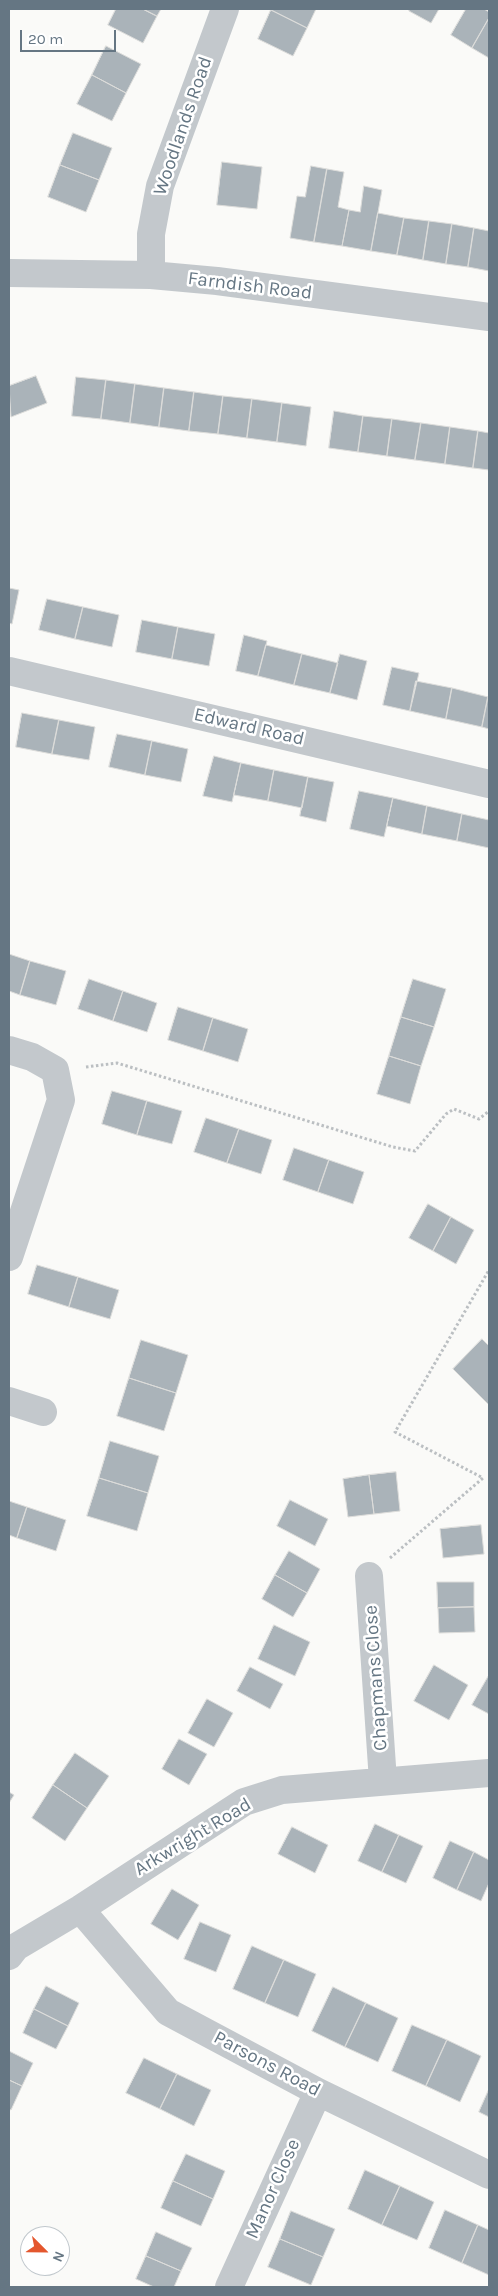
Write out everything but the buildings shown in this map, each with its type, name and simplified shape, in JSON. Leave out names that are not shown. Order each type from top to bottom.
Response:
[{"type":"street","name":"Woodlands Road","points":[[151,275],[150,234],[160,186],[225,9]]},
{"type":"street","name":"Farndish Road","points":[[9,273],[151,275],[217,281],[489,316]]},
{"type":"street","name":"Edward Road","points":[[9,671],[489,784]]},
{"type":"street","points":[[9,1050],[32,1057],[55,1070],[61,1100],[9,1257]]},
{"type":"street","points":[[9,1401],[43,1412]]},
{"type":"street","name":"Chapmans Close","points":[[369,1576],[384,1781]]},
{"type":"street","name":"Arkwright Road","points":[[11,1946],[80,1909],[244,1802],[282,1790],[489,1773]]},
{"type":"street","name":"Parsons Road","points":[[80,1909],[168,2012],[318,2092],[489,2175]]},
{"type":"street","name":"Manor Close","points":[[229,2287],[318,2092]]},
{"type":"path","points":[[55,1070],[117,1063],[393,1147],[415,1151],[446,1114],[454,1109],[479,1119],[489,1111]]},
{"type":"path","points":[[369,1576],[483,1478],[394,1432],[489,1270]]}]
